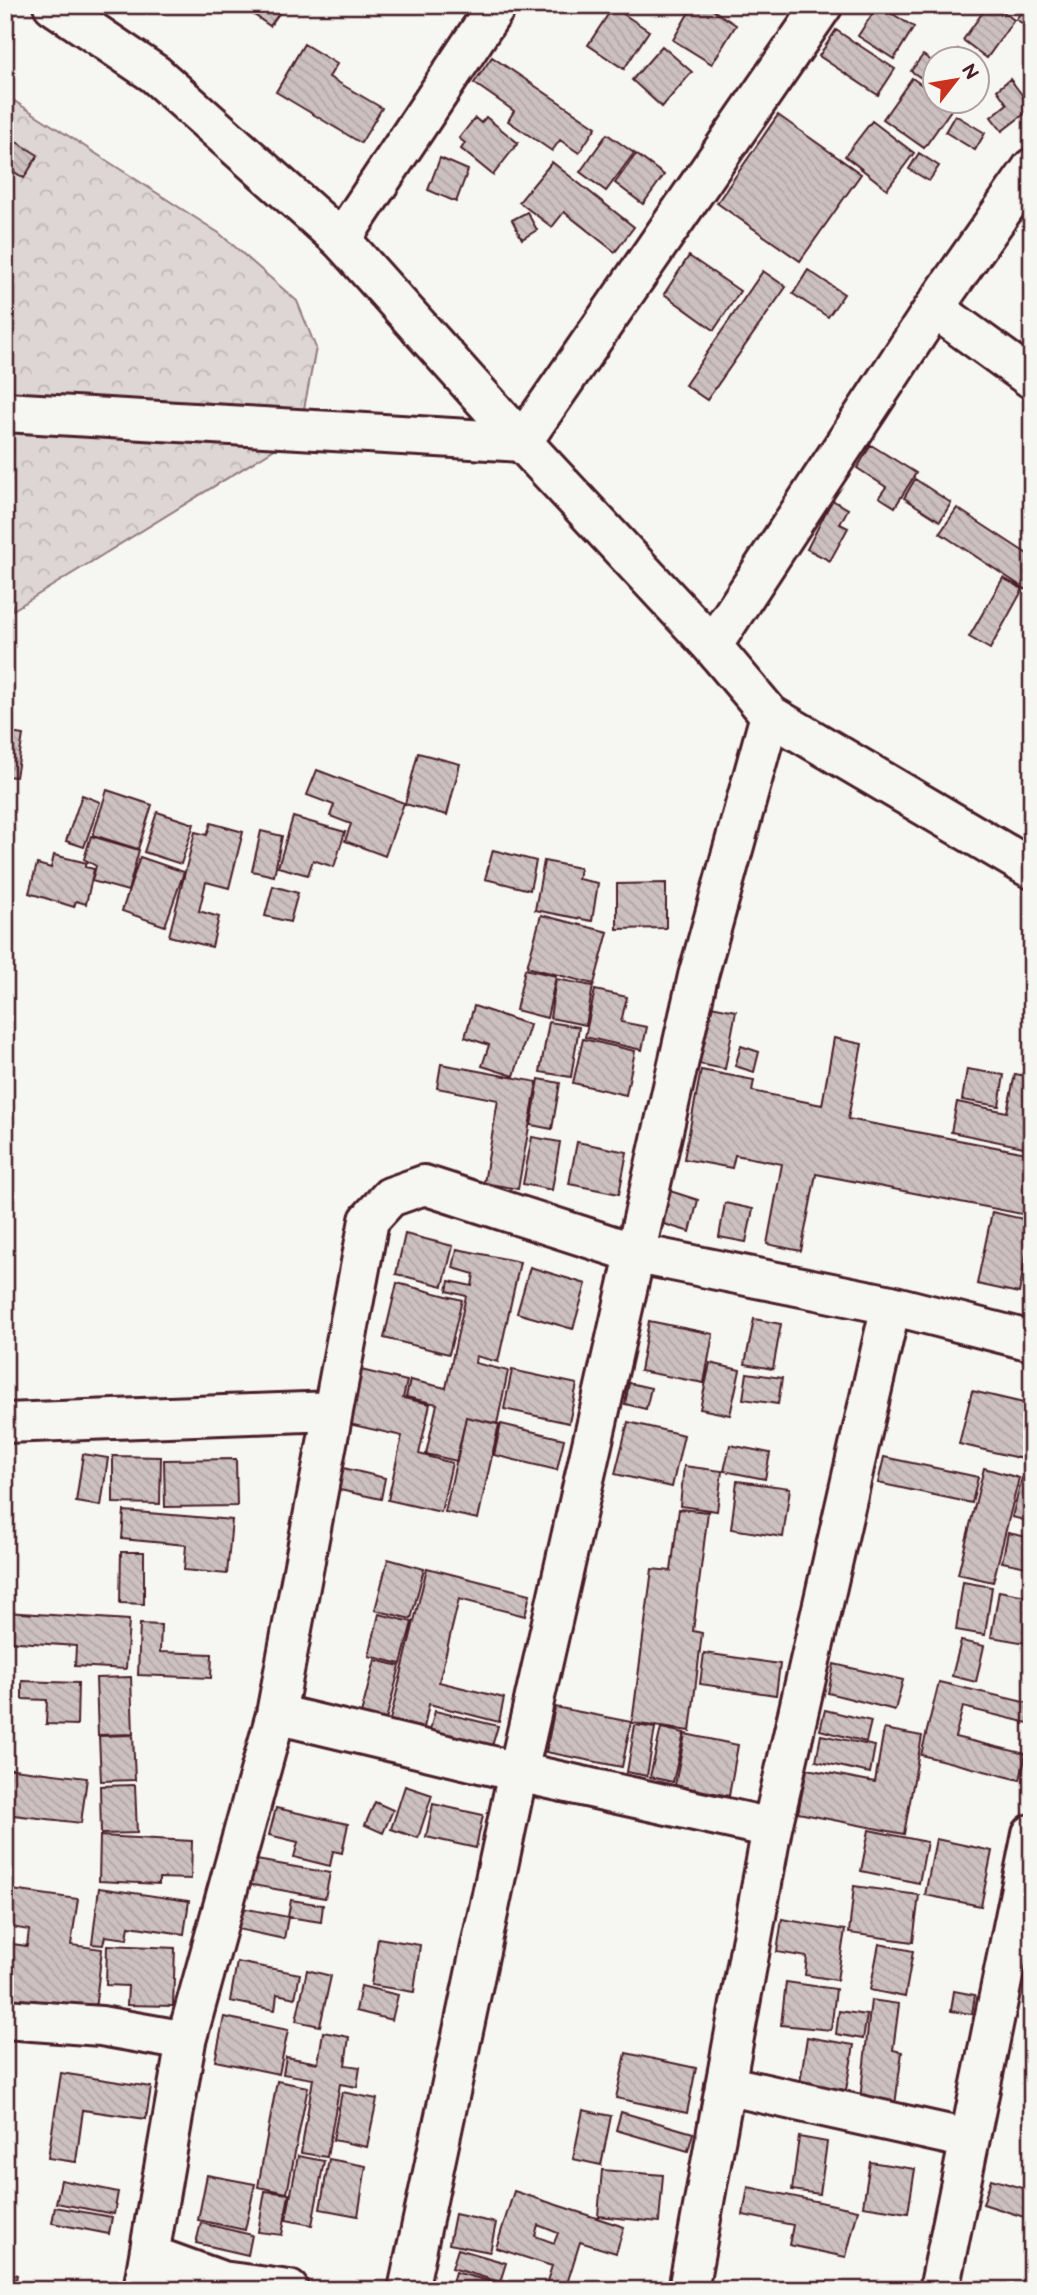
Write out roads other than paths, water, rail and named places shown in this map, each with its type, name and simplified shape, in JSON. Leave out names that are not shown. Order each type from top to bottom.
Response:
[{"type":"street","points":[[53,5],[155,74],[341,240],[522,442],[712,646],[769,715],[1032,869]]},
{"type":"street","points":[[341,240],[497,5]]},
{"type":"street","points":[[522,442],[823,5]]},
{"type":"street","points":[[712,646],[933,308],[1032,168]]},
{"type":"street","points":[[933,308],[1032,379]]},
{"type":"street","points":[[5,412],[522,442]]},
{"type":"street","points":[[408,2290],[518,1772],[638,1254],[698,976],[769,715]]},
{"type":"street","points":[[289,2290],[147,2272],[186,2041],[276,1714],[369,1220],[390,1198],[424,1185],[638,1254],[891,1305],[1032,1341]]},
{"type":"street","points":[[688,2290],[772,1828],[891,1305]]},
{"type":"street","points":[[5,1423],[333,1411]]},
{"type":"street","points":[[276,1714],[518,1772],[772,1828]]},
{"type":"street","points":[[939,2290],[968,2139],[1027,1873],[1032,1834]]},
{"type":"street","points":[[5,2019],[100,2025],[186,2041]]},
{"type":"street","points":[[725,2085],[968,2139]]}]
